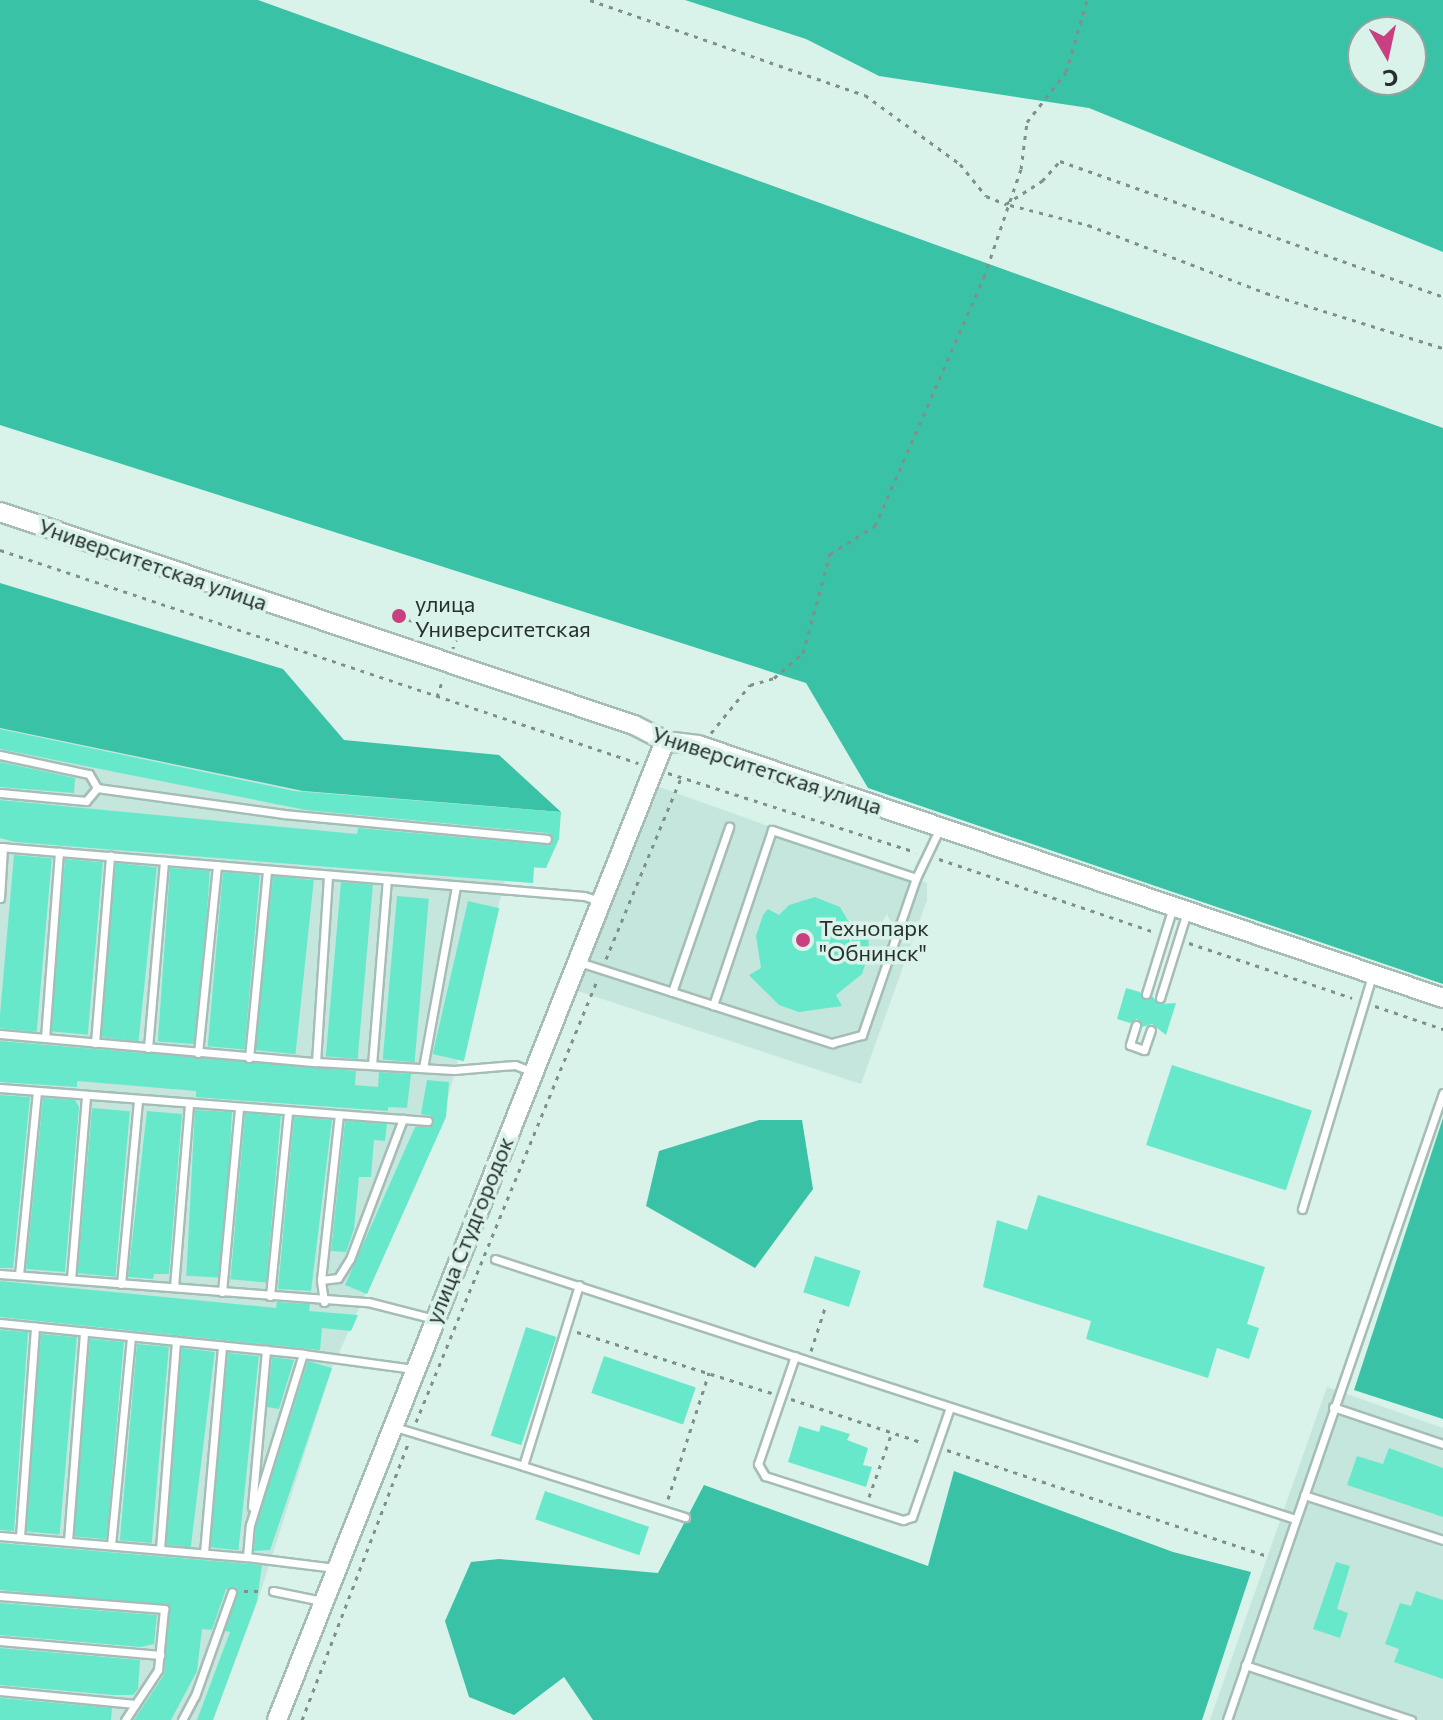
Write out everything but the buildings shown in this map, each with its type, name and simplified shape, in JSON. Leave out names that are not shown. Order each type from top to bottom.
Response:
[{"type":"street","name":"Университетская улица","points":[[0,512],[634,725],[665,741],[698,745],[1443,998]]},
{"type":"street","name":"улица Студгородок","points":[[277,1720],[665,741]]},
{"type":"lane","points":[[0,755],[89,774],[97,788]]},
{"type":"lane","points":[[0,793],[86,801],[97,788]]},
{"type":"lane","points":[[97,788],[284,814],[547,839]]},
{"type":"lane","points":[[577,962],[832,1043],[862,1035],[916,878],[929,856],[940,826]]},
{"type":"lane","points":[[672,992],[729,827]]},
{"type":"lane","points":[[713,1005],[772,830],[916,878]]},
{"type":"lane","points":[[0,898],[2,847],[584,896],[601,902]]},
{"type":"lane","points":[[45,1038],[59,852]]},
{"type":"lane","points":[[95,1043],[110,856]]},
{"type":"lane","points":[[148,1048],[164,861]]},
{"type":"lane","points":[[198,1053],[217,865]]},
{"type":"lane","points":[[249,1058],[267,870]]},
{"type":"lane","points":[[316,1062],[328,875]]},
{"type":"lane","points":[[372,1065],[387,880]]},
{"type":"lane","points":[[423,1068],[456,886]]},
{"type":"lane","points":[[1146,994],[1181,907]]},
{"type":"lane","points":[[1160,998],[1181,907]]},
{"type":"lane","points":[[1302,1209],[1372,973]]},
{"type":"lane","points":[[1136,1025],[1130,1045],[1144,1050],[1151,1030]]},
{"type":"lane","points":[[0,1034],[249,1058],[423,1068],[515,1065],[533,1072]]},
{"type":"lane","points":[[0,1088],[239,1109],[428,1121]]},
{"type":"lane","points":[[19,1275],[37,1092]]},
{"type":"lane","points":[[1227,1720],[1443,1093]]},
{"type":"lane","points":[[71,1279],[86,1096]]},
{"type":"lane","points":[[121,1284],[138,1100]]},
{"type":"lane","points":[[174,1287],[189,1104]]},
{"type":"lane","points":[[222,1292],[239,1109]]},
{"type":"lane","points":[[270,1296],[288,1112]]},
{"type":"lane","points":[[324,1302],[321,1280],[339,1115]]},
{"type":"lane","points":[[321,1280],[338,1278],[350,1259],[403,1119]]},
{"type":"lane","points":[[495,1259],[1295,1519]]},
{"type":"lane","points":[[0,1274],[324,1302],[368,1302],[434,1319]]},
{"type":"lane","points":[[523,1466],[579,1285]]},
{"type":"lane","points":[[0,1323],[303,1354],[414,1369]]},
{"type":"lane","points":[[20,1537],[35,1327]]},
{"type":"lane","points":[[68,1541],[84,1332]]},
{"type":"lane","points":[[111,1545],[131,1337]]},
{"type":"lane","points":[[160,1549],[176,1341]]},
{"type":"lane","points":[[204,1553],[222,1346]]},
{"type":"lane","points":[[247,1557],[266,1350]]},
{"type":"lane","points":[[250,1525],[303,1354]]},
{"type":"lane","points":[[795,1356],[758,1464],[765,1476],[903,1520],[912,1517],[950,1407]]},
{"type":"lane","points":[[1333,1407],[1443,1444]]},
{"type":"lane","points":[[392,1426],[685,1517]]},
{"type":"lane","points":[[1304,1495],[1443,1540]]},
{"type":"lane","points":[[0,1536],[247,1557],[335,1568]]},
{"type":"lane","points":[[273,1591],[322,1601]]},
{"type":"lane","points":[[182,1720],[232,1592]]},
{"type":"lane","points":[[0,1596],[164,1609],[158,1670],[125,1720]]},
{"type":"lane","points":[[0,1641],[160,1655]]},
{"type":"lane","points":[[1245,1665],[1411,1720]]},
{"type":"lane","points":[[0,1691],[135,1704]]},
{"type":"path","points":[[590,0],[865,95],[960,164],[986,196],[1088,225],[1266,293],[1443,348]]},
{"type":"path","points":[[698,745],[723,723],[750,685],[774,678],[803,653],[830,554],[875,526],[984,277],[1021,169],[1027,122],[1066,72],[1087,0]]},
{"type":"path","points":[[1008,203],[1042,181],[1060,161],[1443,297]]},
{"type":"path","points":[[0,550],[681,778],[929,856],[1169,937]]},
{"type":"path","points":[[603,966],[681,778]]},
{"type":"path","points":[[1184,942],[1443,1029]]},
{"type":"path","points":[[302,1720],[412,1432],[597,980]]},
{"type":"path","points":[[664,1510],[709,1373]]},
{"type":"path","points":[[865,1508],[892,1432]]},
{"type":"path","points":[[232,1592],[273,1591]]},
{"type":"shaded area","points":[[0,728],[303,791],[561,812],[546,868],[534,868],[533,883],[505,881],[439,1132],[332,1368],[257,1603],[213,1720],[0,1720]]},
{"type":"shaded area","points":[[659,787],[927,883],[927,900],[861,1084],[575,990]]},
{"type":"shaded area","points":[[1327,1387],[1443,1428],[1443,1720],[1210,1720]]},
{"type":"green space","points":[[0,0],[258,0],[1443,428],[1443,984],[868,788],[806,683],[0,425]]},
{"type":"green space","points":[[685,0],[1443,0],[1443,252],[1089,108],[879,76],[806,39]]},
{"type":"green space","points":[[0,583],[283,669],[344,740],[499,755],[561,812],[303,791],[0,728]]},
{"type":"green space","points":[[1443,1118],[1443,1419],[1354,1390]]},
{"type":"green space","points":[[759,1120],[802,1120],[813,1189],[755,1268],[646,1206],[659,1151]]},
{"type":"green space","points":[[954,1471],[1173,1552],[1251,1572],[1202,1720],[593,1720],[564,1677],[514,1715],[469,1697],[445,1621],[471,1562],[499,1559],[658,1573],[704,1485],[928,1566]]},
{"type":"place","name":"улица Университетская","points":[[399,616]]},
{"type":"place","name":"Технопарк \"Обнинск\"","points":[[803,940]]}]
